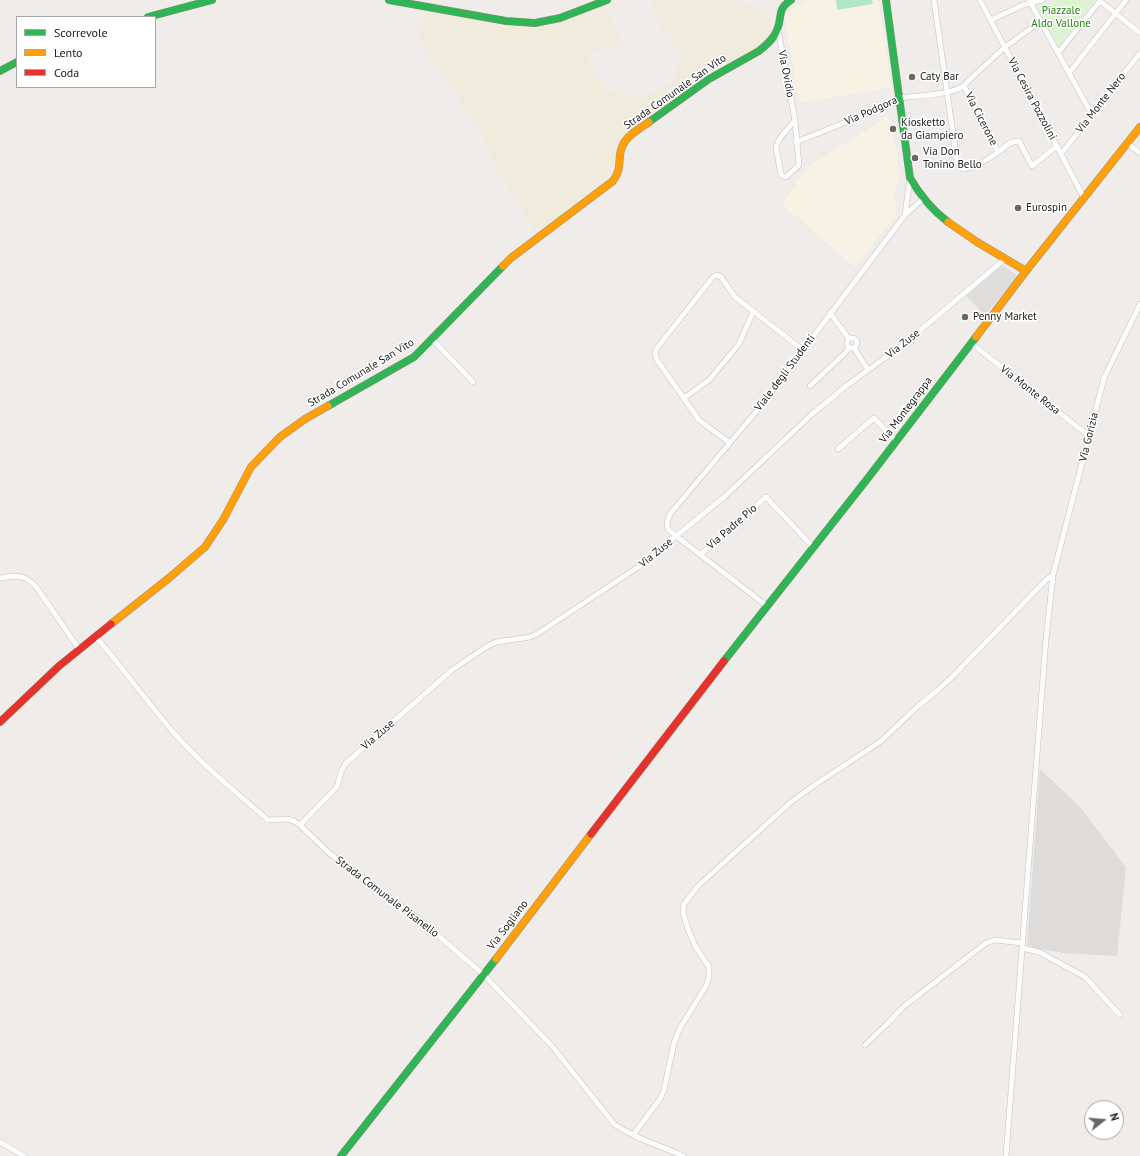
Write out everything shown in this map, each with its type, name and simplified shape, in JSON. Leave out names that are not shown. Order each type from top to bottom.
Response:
[{"type":"main road","points":[[152,16],[212,0]]},
{"type":"main road","points":[[389,0],[506,21],[526,22],[543,22],[563,17],[607,0]]},
{"type":"main road","name":"Strada Comunale San Vito","points":[[0,722],[43,680],[79,649],[170,578],[204,547],[212,538],[223,520],[251,467],[280,437],[305,419],[422,350],[511,258],[613,181],[620,171],[622,146],[634,132],[709,79],[766,46],[778,28],[778,15],[784,5],[791,0]]},
{"type":"main road","points":[[886,0],[910,178],[918,192],[946,221],[957,230],[1026,271]]},
{"type":"main road","points":[[0,71],[16,63]]},
{"type":"main road","name":"Via Montegrappa","points":[[689,705],[813,548],[1026,271],[1140,127]]},
{"type":"main road","name":"Via Sogliano","points":[[341,1156],[484,975],[689,705]]},
{"type":"street","points":[[934,0],[957,162],[963,169],[971,168],[998,152],[1012,141],[1019,140],[1032,166],[1057,146]]},
{"type":"street","name":"Via Cesira Pozzolini","points":[[980,0],[1084,198]]},
{"type":"street","points":[[991,20],[1030,1],[1042,0]]},
{"type":"street","points":[[1069,73],[1126,0]]},
{"type":"street","points":[[1030,1],[1092,115]]},
{"type":"street","points":[[1058,53],[1100,1],[1140,33]]},
{"type":"street","name":"Via Podgora","points":[[796,142],[894,103],[900,98],[947,92],[964,86],[966,82],[1005,47],[1041,21]]},
{"type":"street","name":"Via Ovidio","points":[[778,28],[795,120],[799,165],[786,177],[781,175],[776,147],[780,138],[795,120]]},
{"type":"street","name":"Via Monte Nero","points":[[1062,154],[1140,53]]},
{"type":"street","name":"Via Cicerone","points":[[964,86],[998,152]]},
{"type":"street","points":[[1128,143],[1140,153]]},
{"type":"street","points":[[905,215],[910,178]]},
{"type":"street","name":"Viale degli Studenti","points":[[676,536],[668,529],[667,522],[670,514],[760,407],[905,215],[924,198]]},
{"type":"street","name":"Via Zuse","points":[[300,825],[337,787],[341,772],[346,763],[452,670],[496,642],[525,638],[537,634],[632,571],[724,497],[811,415],[846,386],[904,344],[1006,258]]},
{"type":"street","points":[[730,443],[699,420],[657,360],[657,348],[713,277],[717,276],[721,277],[735,297],[803,350]]},
{"type":"street","name":"Via Gorizia","points":[[1006,1156],[1046,639],[1053,575],[1104,378],[1140,304]]},
{"type":"street","points":[[684,398],[709,380],[739,344],[753,312]]},
{"type":"street","points":[[830,313],[849,339]]},
{"type":"street","points":[[432,339],[473,382]]},
{"type":"street","points":[[849,339],[847,341],[847,345],[868,370]]},
{"type":"street","points":[[810,386],[846,352],[856,346],[856,339],[849,339]]},
{"type":"street","name":"Via Monte Rosa","points":[[971,343],[1089,436]]},
{"type":"street","points":[[838,449],[874,418],[896,441]]},
{"type":"street","name":"Via Padre Pio","points":[[701,554],[766,497],[813,548]]},
{"type":"street","points":[[676,536],[767,606]]},
{"type":"street","points":[[633,1135],[660,1099],[664,1090],[674,1043],[680,1028],[710,977],[709,967],[695,946],[683,912],[684,904],[689,896],[698,886],[791,802],[881,741],[953,676],[1046,580],[1053,575]]},
{"type":"street","points":[[0,578],[15,576],[24,577],[30,580],[79,649]]},
{"type":"street","name":"Strada Comunale Pisanello","points":[[96,637],[170,728],[196,757],[268,820],[288,819],[300,825],[329,853],[420,920],[484,975],[552,1046],[614,1124],[633,1135],[683,1156]]},
{"type":"street","points":[[865,1045],[903,1007],[986,943],[994,940],[1023,945],[1085,977],[1120,1015]]},
{"type":"street","points":[[0,1142],[24,1156]]},
{"type":"shaded area","points":[[650,0],[736,0],[761,9],[767,15],[772,24],[772,34],[765,43],[719,69],[620,141],[616,148],[618,167],[613,177],[537,234],[498,171],[480,132],[421,42],[415,25],[425,16],[435,12],[515,26],[552,26],[604,5],[623,45],[613,49],[611,45],[593,52],[589,57],[588,65],[607,89],[631,98],[637,98],[673,81],[676,73],[675,66],[683,62],[668,31],[664,33]]},
{"type":"shaded area","points":[[808,0],[878,0],[892,87],[799,103],[784,14]]},
{"type":"shaded area","points":[[889,116],[893,141],[896,146],[900,174],[897,180],[898,184],[894,187],[896,191],[894,196],[897,214],[855,267],[782,204],[809,166]]},
{"type":"shaded area","points":[[1002,265],[1018,276],[985,315],[966,296]]},
{"type":"shaded area","points":[[1040,769],[1079,806],[1126,867],[1117,956],[1062,953],[1038,949],[1027,945]]},
{"type":"green space","points":[[836,0],[872,0],[873,4],[837,10]]},
{"type":"green space","name":"Piazzale Aldo Vallone","points":[[1057,0],[1095,0],[1058,47],[1035,4],[1044,1],[1045,5]]},
{"type":"traffic: fast","points":[[152,16],[212,0]]},
{"type":"traffic: fast","points":[[389,0],[506,21],[535,23],[560,18],[607,0]]},
{"type":"traffic: fast","points":[[649,122],[709,79],[759,51],[772,39],[776,33],[783,7],[791,0]]},
{"type":"traffic: fast","points":[[886,0],[910,178],[927,202],[948,222]]},
{"type":"traffic: fast","points":[[0,71],[16,63]]},
{"type":"traffic: fast","points":[[328,406],[414,357],[503,266]]},
{"type":"traffic: fast","points":[[724,661],[868,478],[976,337]]},
{"type":"traffic: fast","points":[[341,1156],[496,959]]},
{"type":"traffic: slow","points":[[503,266],[511,258],[613,181],[618,171],[620,154],[625,141],[649,122]]},
{"type":"traffic: slow","points":[[976,337],[1026,271],[1140,127]]},
{"type":"traffic: slow","points":[[948,222],[977,242],[1026,271]]},
{"type":"traffic: slow","points":[[111,624],[205,547],[223,520],[251,467],[280,437],[305,419],[328,406]]},
{"type":"traffic: slow","points":[[496,959],[591,834]]},
{"type":"traffic: jam","points":[[0,722],[59,666],[111,624]]},
{"type":"traffic: jam","points":[[591,834],[724,661]]},
{"type":"place","name":"Caty Bar","points":[[912,77]]},
{"type":"place","name":"Kiosketto da Giampiero","points":[[893,129]]},
{"type":"place","name":"Via Don Tonino Bello","points":[[915,158]]},
{"type":"place","name":"Eurospin","points":[[1018,208]]},
{"type":"place","name":"Penny Market","points":[[965,317]]}]
